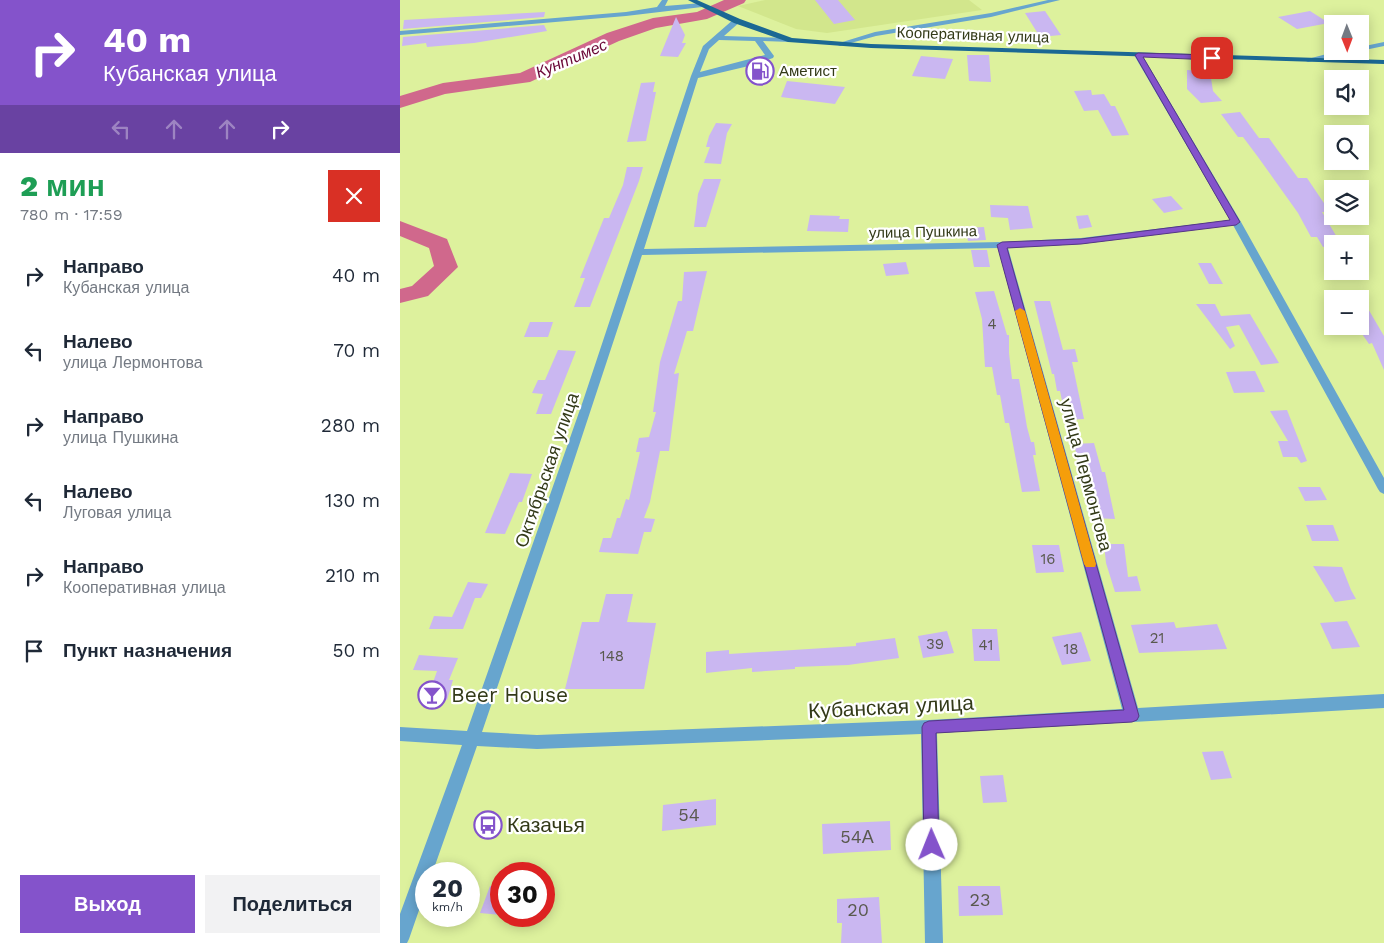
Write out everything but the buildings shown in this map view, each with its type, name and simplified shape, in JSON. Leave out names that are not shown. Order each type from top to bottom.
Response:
[{"type":"main road","points":[[691,0],[737,21],[791,40]]},
{"type":"main road","name":"Кооперативная улица","points":[[791,40],[840,44],[1384,62]]},
{"type":"street","points":[[660,9],[665,0]]},
{"type":"street","points":[[840,44],[874,34],[991,15],[1057,0]]},
{"type":"street","points":[[400,33],[551,21],[702,5]]},
{"type":"street","name":"Октябрьская улица","points":[[400,940],[472,738],[639,252],[695,76],[706,48],[737,21]]},
{"type":"street","name":"Кооперативная улица","points":[[716,38],[791,40]]},
{"type":"street","points":[[695,76],[750,63],[770,56],[757,39]]},
{"type":"street","points":[[1369,47],[1384,44]]},
{"type":"street","points":[[1138,55],[1236,222],[1384,489]]},
{"type":"street","points":[[1308,60],[1324,57]]},
{"type":"street","name":"улица Пушкина","points":[[639,252],[1002,245],[1081,241],[1236,222]]},
{"type":"street","name":"улица Лермонтова","points":[[1002,245],[1132,716]]},
{"type":"street","name":"Кубанская улица","points":[[400,734],[537,742],[929,727],[1384,701]]},
{"type":"street","points":[[929,727],[934,943]]},
{"type":"shaded area","points":[[765,0],[969,0],[982,10],[827,33],[796,29],[738,6]]},
{"type":"waterway","name":"Кунтимес","points":[[400,102],[443,89],[524,78],[613,37],[653,23],[701,16],[738,0]]},
{"type":"waterway","name":"Кунтимес","points":[[400,228],[439,244],[446,267],[420,291],[400,296]]},
{"type":"slow traffic","points":[[1020,311],[1090,564]]},
{"type":"place","name":"Аметист","points":[[760,71]]},
{"type":"place","name":"Beer House","points":[[432,695]]},
{"type":"place","name":"Казачья","points":[[488,825]]},
{"type":"route","points":[[932,845],[929,727],[1132,716],[1002,245],[1081,241],[1236,222],[1138,55],[1212,58]]}]
